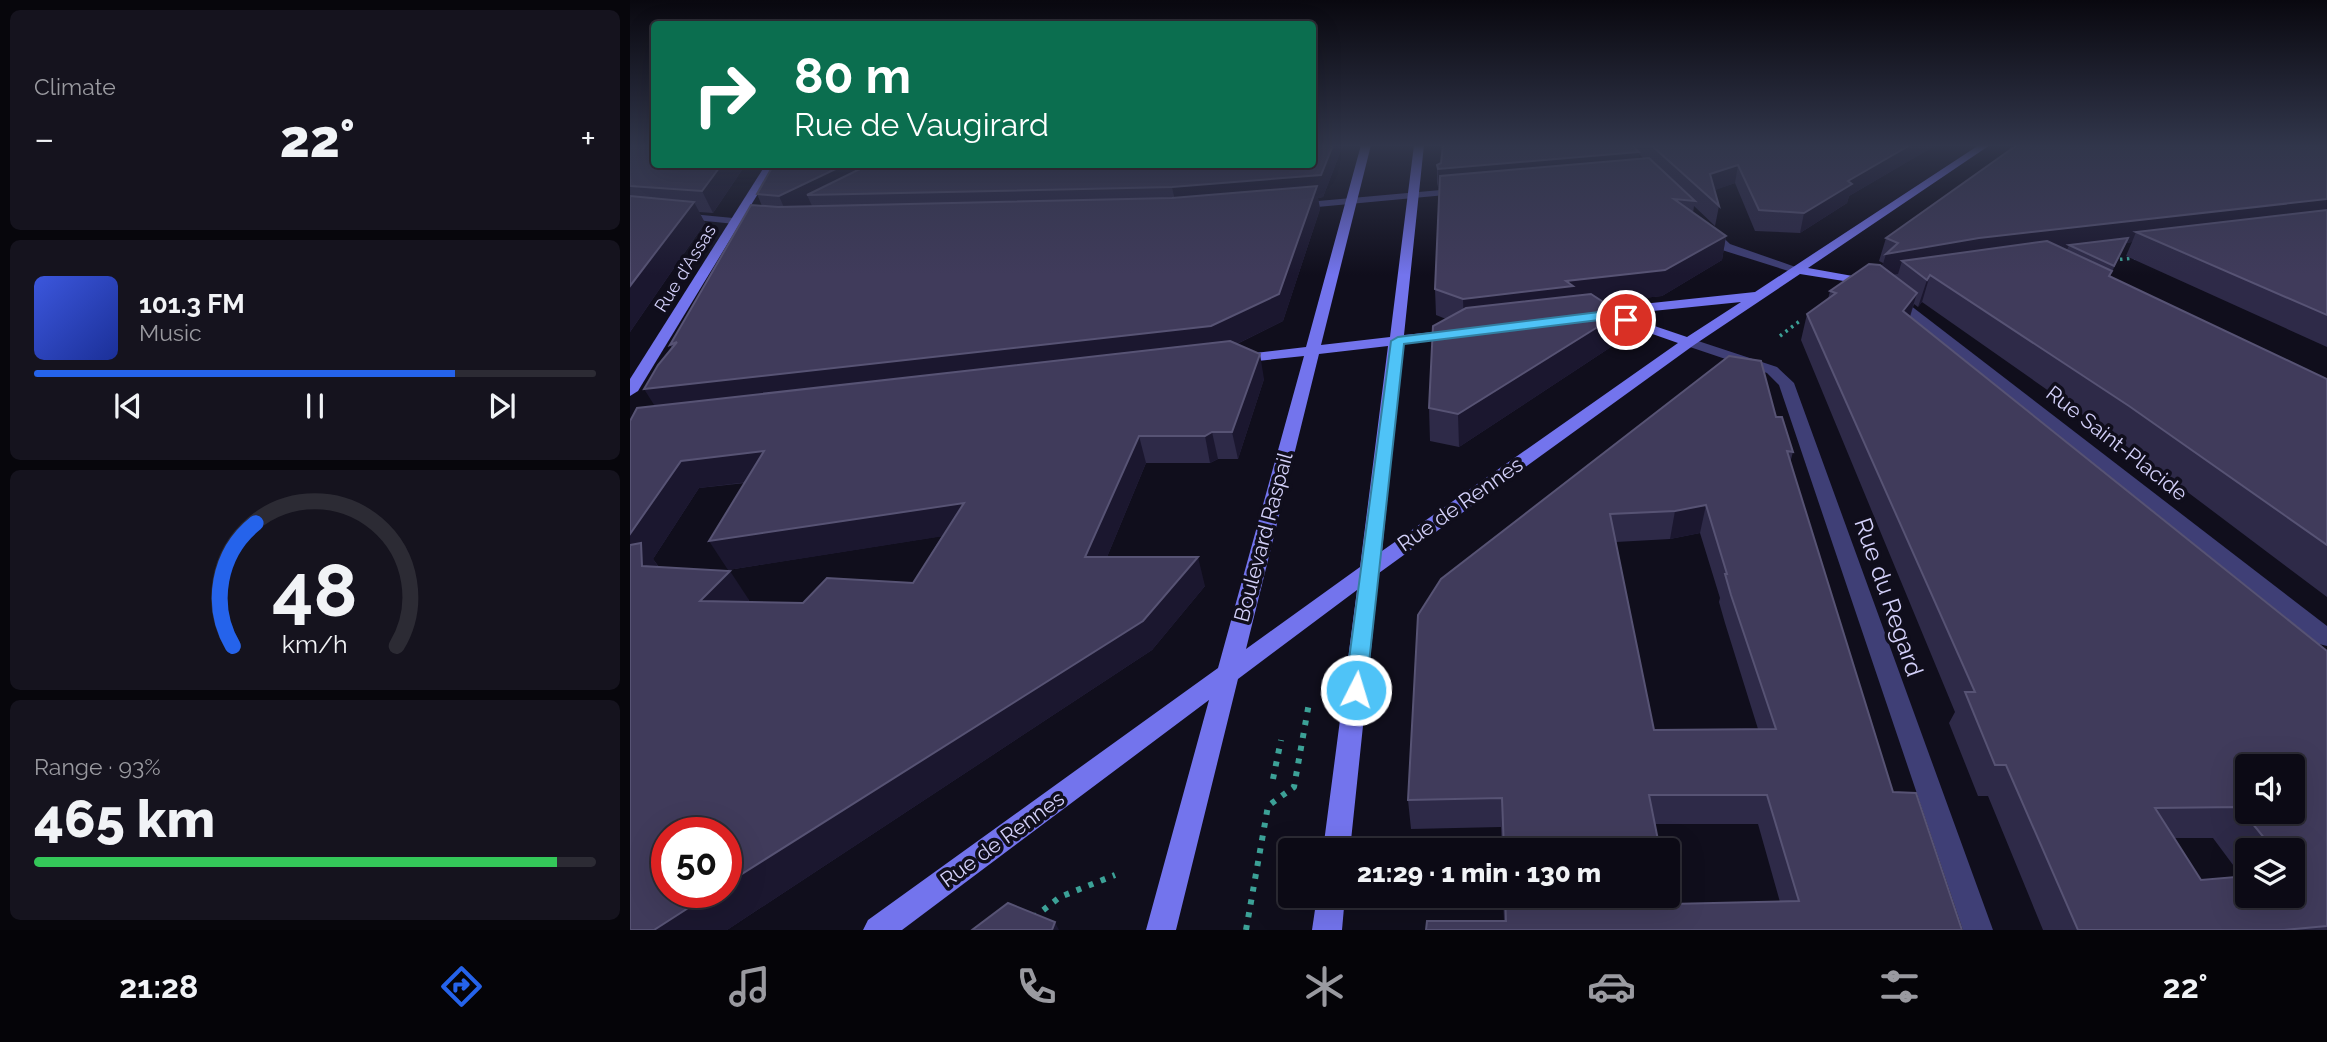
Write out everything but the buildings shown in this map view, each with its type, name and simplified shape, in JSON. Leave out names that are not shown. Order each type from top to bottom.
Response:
[{"type":"main road","name":"Rue d'Assas","points":[[630,391],[757,188]]},
{"type":"main road","name":"Boulevard Raspail","points":[[1161,930],[1225,676],[1314,351],[1355,188]]},
{"type":"main road","points":[[1338,838],[1414,188]]},
{"type":"main road","name":"Rue de Rennes","points":[[877,930],[1370,568],[1689,342],[1920,188]]},
{"type":"main road","points":[[1798,270],[1879,284]]},
{"type":"main road","points":[[1689,342],[1626,320],[1593,317],[1633,309],[1759,295]]},
{"type":"main road","points":[[1222,361],[1470,332]]},
{"type":"main road","points":[[1327,930],[1330,908]]},
{"type":"street","points":[[1282,207],[1471,190]]},
{"type":"street","points":[[667,214],[762,224]]},
{"type":"street","points":[[1698,219],[1726,247],[1798,270]]},
{"type":"street","name":"Rue Saint-Placide","points":[[1879,284],[2327,638]]},
{"type":"street","name":"Rue du Regard","points":[[1689,342],[1772,370],[1786,383],[1978,930]]},
{"type":"path","points":[[2105,261],[2147,256]]},
{"type":"path","points":[[1780,336],[1801,320]]},
{"type":"path","points":[[1246,930],[1268,806],[1294,787],[1309,703]]},
{"type":"path","points":[[1273,779],[1281,740]]},
{"type":"path","points":[[1028,922],[1060,897],[1115,876]]},
{"type":"route","points":[[1356,690],[1356,671],[1398,341],[1599,316],[1626,320]]}]
